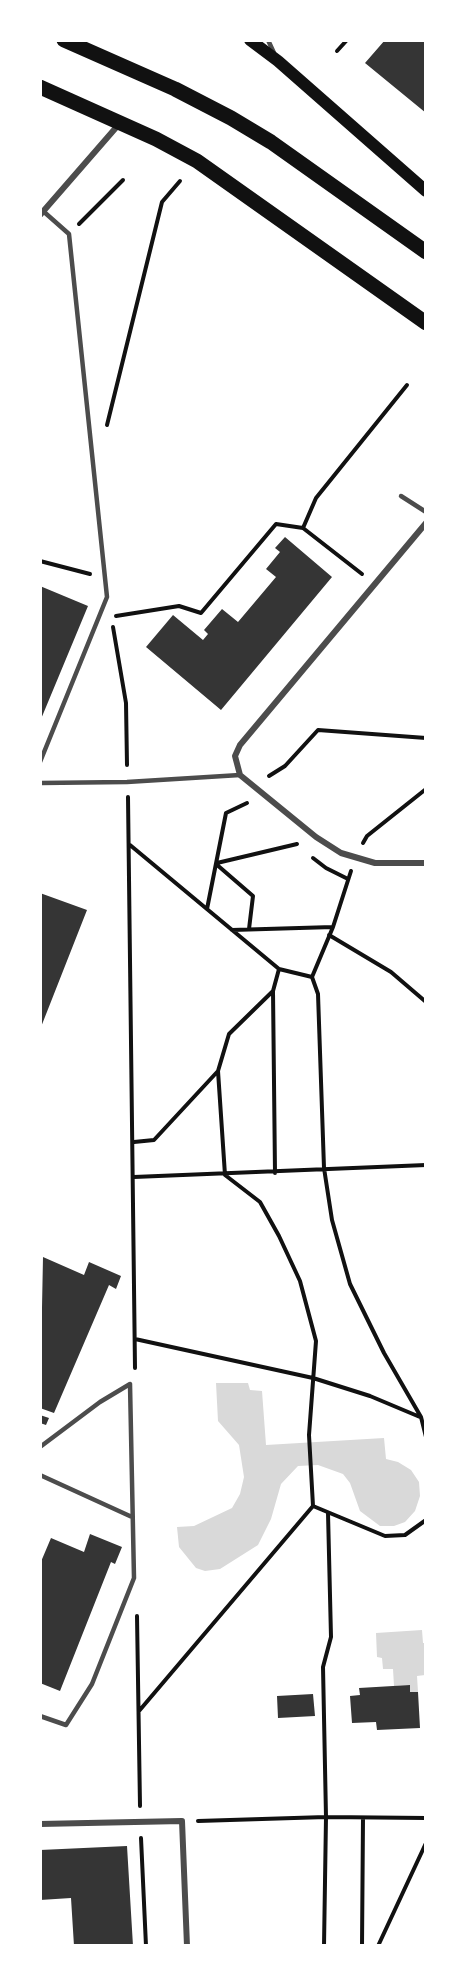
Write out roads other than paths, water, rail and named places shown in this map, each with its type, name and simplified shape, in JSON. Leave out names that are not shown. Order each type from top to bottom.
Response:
[{"type":"main road","points":[[64,40],[175,89],[231,118],[271,142],[426,252]]},
{"type":"main road","points":[[250,40],[278,61],[426,191]]},
{"type":"main road","points":[[40,87],[121,123],[197,161],[426,323]]},
{"type":"street","points":[[42,212],[121,123]]},
{"type":"street","points":[[426,523],[240,746],[235,756],[240,775],[316,837],[341,853],[375,863],[426,863]]},
{"type":"street","points":[[40,1824],[182,1821],[187,1946]]},
{"type":"lane","points":[[268,40],[278,61]]},
{"type":"lane","points":[[40,762],[107,597],[69,234],[42,212]]},
{"type":"lane","points":[[401,496],[426,512]]},
{"type":"lane","points":[[40,783],[127,782],[240,775]]},
{"type":"lane","points":[[40,1716],[66,1725],[92,1684],[134,1578],[130,1384],[100,1402],[41,1445]]},
{"type":"lane","points":[[40,1476],[132,1517]]}]
